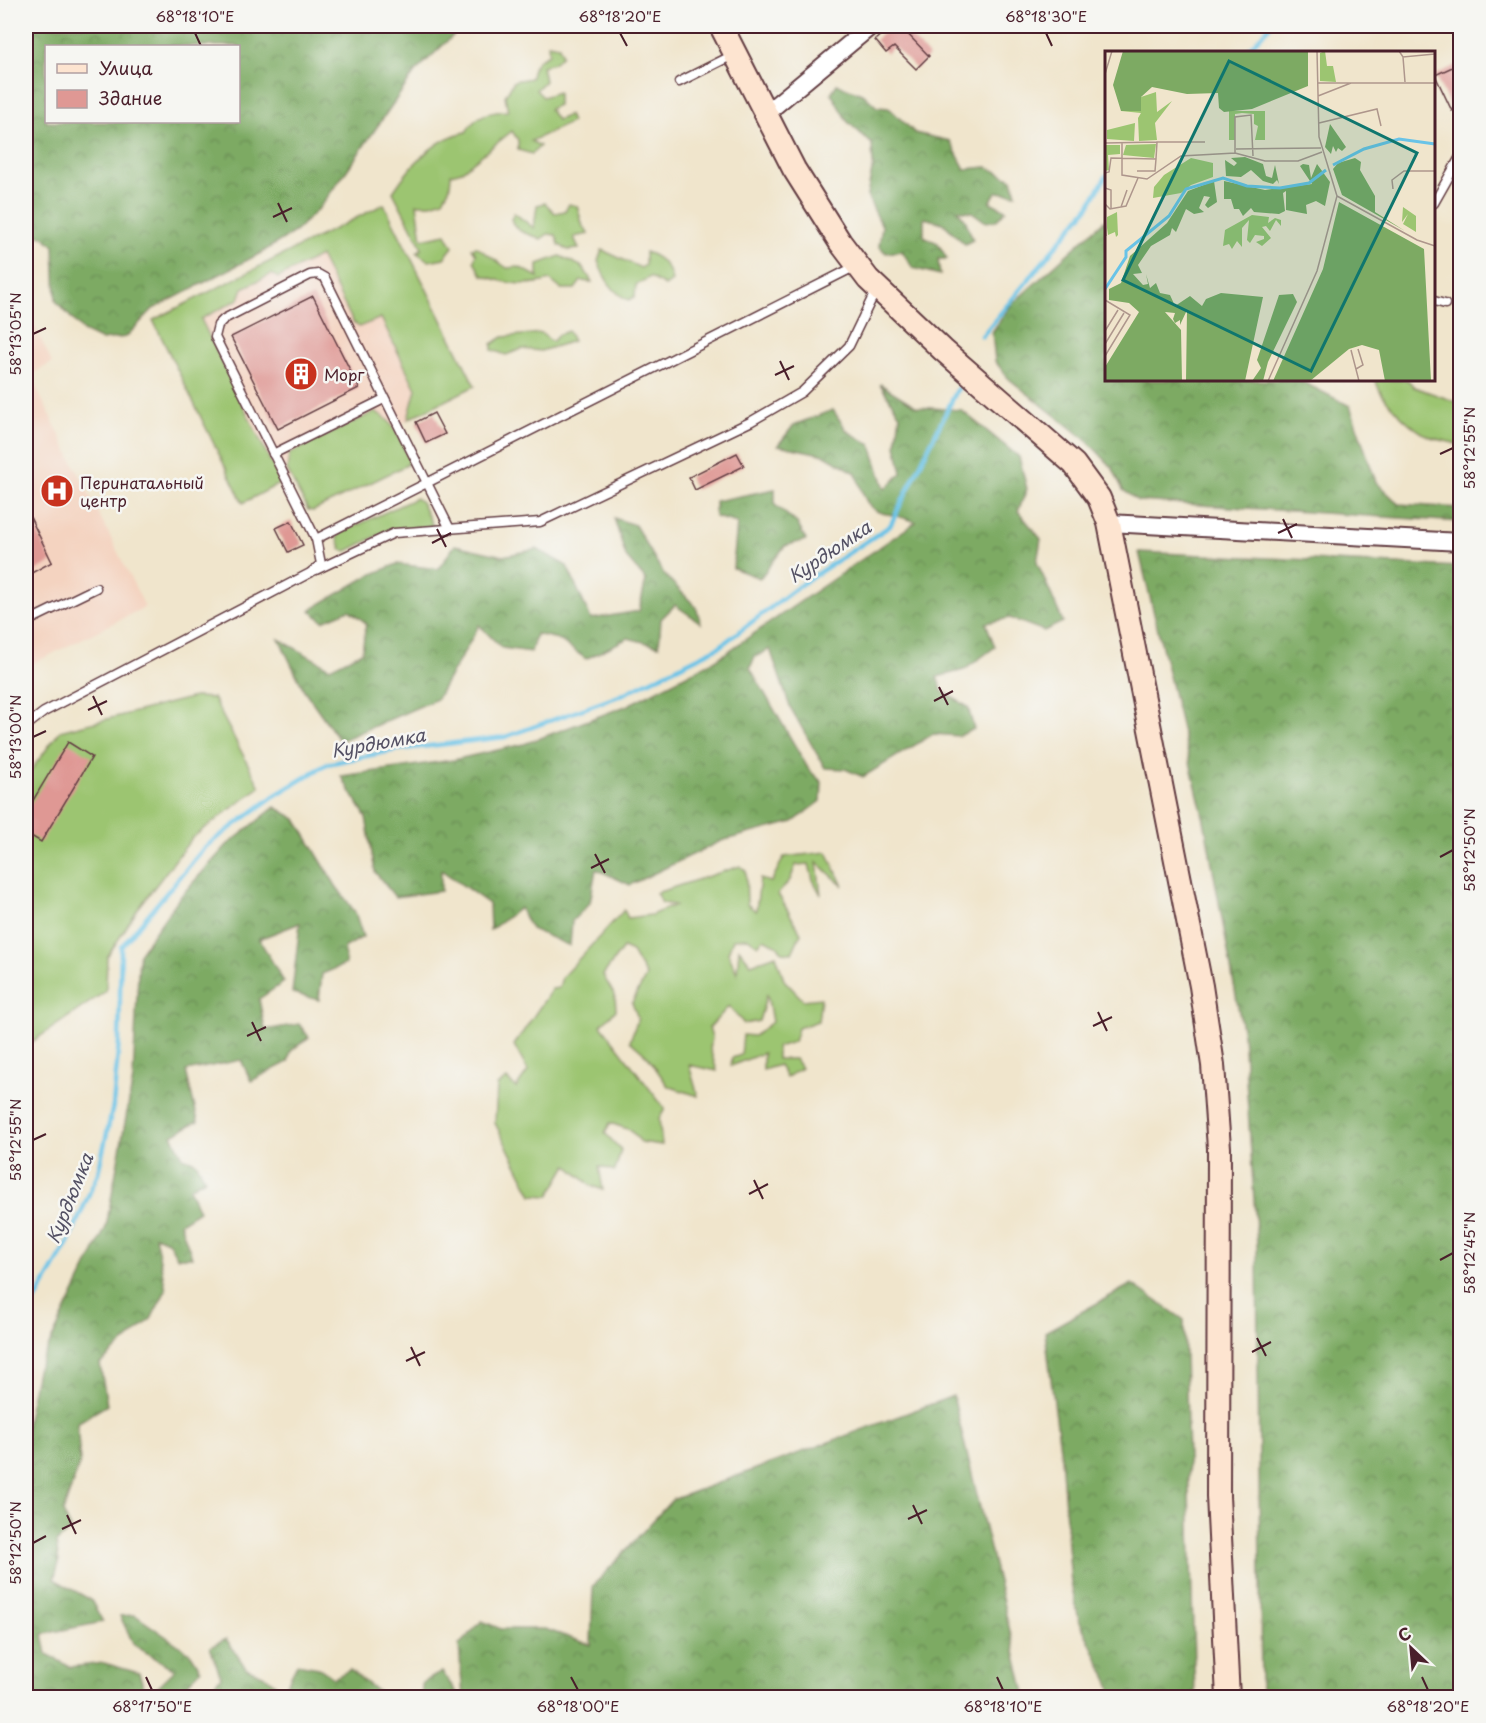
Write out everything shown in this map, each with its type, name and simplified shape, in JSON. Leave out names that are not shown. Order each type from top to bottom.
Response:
[{"type":"main road","points":[[721,26],[812,201],[858,265],[877,289],[943,350],[1074,464],[1099,498],[1109,523],[1201,986],[1213,1065],[1219,1148],[1218,1496],[1228,1698]]},
{"type":"street","points":[[765,114],[870,26]]},
{"type":"street","points":[[1109,523],[1461,542]]},
{"type":"lane","points":[[679,82],[735,54]]},
{"type":"lane","points":[[1435,201],[1461,157]]},
{"type":"lane","points":[[316,539],[858,265]]},
{"type":"lane","points":[[316,570],[321,559],[316,539],[215,337],[215,330],[224,319],[310,274],[318,274],[325,278],[425,483],[450,529]]},
{"type":"lane","points":[[26,726],[44,712],[316,570],[394,533],[540,522],[750,422],[802,392],[849,346],[877,289]]},
{"type":"lane","points":[[1435,301],[1445,304]]},
{"type":"lane","points":[[273,454],[384,399]]},
{"type":"lane","points":[[26,622],[96,588]]},
{"type":"shaded area","points":[[384,204],[475,386],[243,503],[153,320]]},
{"type":"shaded area","name":"Перинатальный центр","points":[[26,307],[52,363],[30,375],[145,607],[26,667]]},
{"type":"green space","points":[[26,26],[463,26],[415,72],[320,207],[296,231],[261,253],[153,309],[126,337],[102,340],[83,331],[56,301],[54,246],[43,236],[26,236]]},
{"type":"green space","points":[[548,44],[559,46],[562,55],[554,63],[542,66],[545,81],[536,90],[543,97],[558,92],[558,105],[549,109],[557,120],[569,115],[572,122],[531,141],[540,146],[532,154],[518,150],[518,140],[512,131],[462,171],[451,174],[450,187],[443,200],[431,204],[417,204],[422,239],[446,234],[453,247],[444,258],[429,261],[417,253],[422,248],[393,192],[415,163],[433,147],[454,135],[466,132],[474,121],[484,115],[508,111],[505,96],[514,81],[531,78],[536,63],[549,54]]},
{"type":"green space","points":[[837,84],[864,95],[877,107],[889,108],[915,133],[950,141],[965,169],[987,167],[1012,179],[1016,194],[996,192],[990,202],[1006,210],[997,220],[986,222],[972,212],[957,210],[965,219],[973,240],[965,244],[943,223],[924,218],[924,237],[938,243],[947,259],[938,259],[940,275],[913,268],[902,251],[886,253],[879,246],[882,226],[867,196],[873,165],[872,144],[847,121],[831,93]]},
{"type":"green space","points":[[545,203],[555,213],[565,211],[569,204],[577,206],[583,227],[589,234],[574,237],[579,249],[568,250],[559,245],[556,235],[548,234],[541,239],[516,228],[513,224],[511,219],[514,213],[534,228],[537,205]]},
{"type":"green space","points":[[384,204],[475,386],[408,419],[416,389],[381,318],[359,327],[353,322],[320,256],[278,278],[272,274],[243,288],[239,299],[201,319],[281,483],[243,503],[153,320]]},
{"type":"green space","points":[[1104,221],[1105,381],[1301,381],[1350,406],[1376,482],[1399,504],[1460,508],[1460,522],[1138,501],[1123,490],[1112,467],[1087,441],[1008,378],[995,361],[992,332],[1011,305]]},
{"type":"green space","points":[[477,247],[507,268],[519,267],[538,277],[538,264],[560,256],[583,267],[592,282],[581,281],[575,289],[561,289],[550,280],[524,284],[491,278],[482,275],[474,261],[476,254],[472,248]]},
{"type":"green space","points":[[602,250],[641,268],[645,265],[645,252],[650,254],[666,266],[672,281],[665,286],[650,277],[636,285],[635,296],[629,300],[613,289],[603,273],[598,261]]},
{"type":"green space","points":[[568,331],[573,341],[541,351],[522,349],[506,355],[492,350],[492,344],[503,337],[541,333],[552,342],[558,335]]},
{"type":"green space","points":[[1376,381],[1409,381],[1414,387],[1460,403],[1460,445],[1433,438],[1418,430],[1388,402]]},
{"type":"green space","points":[[880,384],[917,407],[961,410],[1019,457],[1027,489],[1018,511],[1041,539],[1037,562],[1063,622],[1044,631],[1010,618],[986,623],[995,647],[964,670],[937,677],[942,691],[968,707],[974,729],[959,736],[933,734],[863,777],[845,769],[825,768],[790,707],[770,649],[755,657],[750,668],[809,770],[822,782],[821,801],[793,822],[721,841],[630,885],[596,869],[590,903],[572,921],[570,946],[531,929],[520,908],[490,930],[489,904],[441,870],[441,891],[395,897],[375,872],[366,817],[341,776],[453,760],[524,744],[626,706],[714,661],[916,522],[876,511],[866,500],[856,473],[825,455],[778,445],[794,425],[833,410],[847,431],[871,445],[885,489],[902,473],[896,445],[900,415]]},
{"type":"green space","points":[[374,412],[392,425],[409,460],[407,465],[313,511],[308,510],[287,470],[289,454]]},
{"type":"green space","points":[[775,489],[775,505],[797,523],[806,540],[785,546],[760,578],[733,568],[737,523],[715,517],[715,501]]},
{"type":"green space","points":[[416,498],[421,502],[433,526],[391,529],[347,551],[342,550],[337,537],[340,533]]},
{"type":"green space","points":[[614,518],[635,525],[663,573],[696,607],[701,623],[675,605],[661,619],[659,646],[628,638],[586,659],[558,639],[536,634],[531,652],[502,648],[479,625],[437,699],[340,741],[304,690],[279,639],[330,668],[362,652],[366,623],[349,610],[323,621],[310,610],[368,576],[397,564],[438,569],[455,545],[503,556],[537,549],[567,566],[591,619],[639,611],[646,580],[626,557]]},
{"type":"green space","points":[[1139,552],[1460,567],[1460,1697],[1261,1697],[1257,1245],[1243,1034],[1204,820]]},
{"type":"green space","points":[[194,697],[213,698],[260,787],[192,838],[140,906],[107,957],[106,991],[26,1046],[26,777],[60,731]]},
{"type":"green space","points":[[275,807],[296,819],[336,886],[355,912],[363,937],[344,948],[346,964],[322,974],[319,1000],[292,993],[300,923],[259,939],[284,982],[259,999],[265,1030],[299,1024],[309,1037],[291,1051],[288,1062],[251,1081],[241,1060],[186,1071],[198,1121],[172,1135],[183,1157],[196,1162],[205,1179],[189,1188],[199,1211],[180,1223],[192,1257],[177,1257],[168,1241],[155,1236],[166,1290],[151,1319],[100,1364],[107,1405],[77,1423],[80,1462],[63,1512],[71,1529],[56,1543],[59,1563],[54,1579],[91,1600],[103,1622],[43,1634],[47,1654],[70,1667],[104,1663],[139,1673],[147,1697],[26,1697],[26,1424],[37,1370],[106,1227],[133,1079],[139,954],[179,898],[227,845]]},
{"type":"green space","points":[[827,852],[843,886],[817,862],[821,895],[813,880],[809,864],[796,865],[790,880],[778,894],[801,933],[792,953],[782,952],[777,945],[763,939],[758,945],[748,938],[733,939],[728,953],[737,973],[739,949],[751,964],[776,955],[784,980],[803,1000],[821,998],[818,1021],[798,1028],[794,1042],[777,1047],[777,1059],[795,1059],[801,1068],[786,1078],[779,1065],[763,1070],[763,1053],[731,1066],[732,1058],[741,1055],[743,1035],[754,1036],[772,1022],[767,994],[759,1021],[744,1024],[729,1006],[709,1028],[712,1038],[710,1049],[717,1071],[689,1065],[698,1096],[668,1086],[648,1057],[630,1041],[638,1018],[632,1003],[646,976],[632,952],[623,948],[603,975],[615,996],[616,1010],[601,1025],[665,1109],[659,1119],[662,1145],[641,1142],[630,1130],[610,1123],[605,1133],[621,1150],[615,1171],[599,1166],[603,1190],[590,1185],[567,1165],[549,1196],[532,1195],[495,1123],[497,1086],[507,1079],[516,1088],[528,1071],[514,1045],[552,989],[559,988],[562,977],[624,910],[628,918],[651,915],[675,905],[662,903],[656,893],[740,866],[746,871],[747,904],[756,911],[760,879],[771,882],[784,857]]},
{"type":"green space","points":[[1132,1284],[1184,1320],[1195,1697],[1111,1697],[1111,1687],[1079,1620],[1071,1583],[1061,1457],[1045,1332]]},
{"type":"green space","points":[[953,1396],[1026,1697],[463,1697],[459,1645],[482,1621],[501,1629],[545,1629],[591,1645],[593,1586],[672,1500]]},
{"type":"green space","points":[[135,1615],[191,1654],[201,1670],[187,1684],[203,1695],[221,1677],[210,1647],[226,1639],[246,1668],[265,1676],[283,1691],[297,1664],[319,1668],[334,1678],[350,1670],[385,1697],[147,1697],[175,1670],[134,1645],[120,1616]]},
{"type":"green space","points":[[442,1672],[460,1697],[422,1697],[422,1683]]},
{"type":"building","points":[[891,26],[900,26],[929,56],[916,69],[894,47],[886,53],[875,40]]},
{"type":"building","points":[[1461,63],[1461,107],[1452,111],[1435,75]]},
{"type":"building","name":"Морг","points":[[313,296],[359,388],[278,429],[231,337]]},
{"type":"building","points":[[434,413],[445,434],[426,443],[416,422]]},
{"type":"building","points":[[737,453],[744,466],[695,490],[689,477]]},
{"type":"building","points":[[26,509],[52,562],[26,576]]},
{"type":"building","points":[[291,521],[303,545],[288,552],[276,528]]},
{"type":"building","points":[[68,742],[92,757],[41,842],[26,833],[26,812]]},
{"type":"waterway","name":"Курдюмка","points":[[1247,51],[1270,26]]},
{"type":"waterway","name":"Курдюмка","points":[[982,336],[1089,206],[1105,178]]},
{"type":"waterway","name":"Курдюмка","points":[[26,1317],[69,1241],[98,1173],[113,1106],[119,1041],[121,947],[205,847],[274,796],[327,764],[396,750],[505,737],[619,696],[719,647],[803,583],[890,526],[958,388]]},
{"type":"place","name":"Морг","points":[[301,374]]},
{"type":"place","name":"Перинатальный центр","points":[[57,491]]}]
